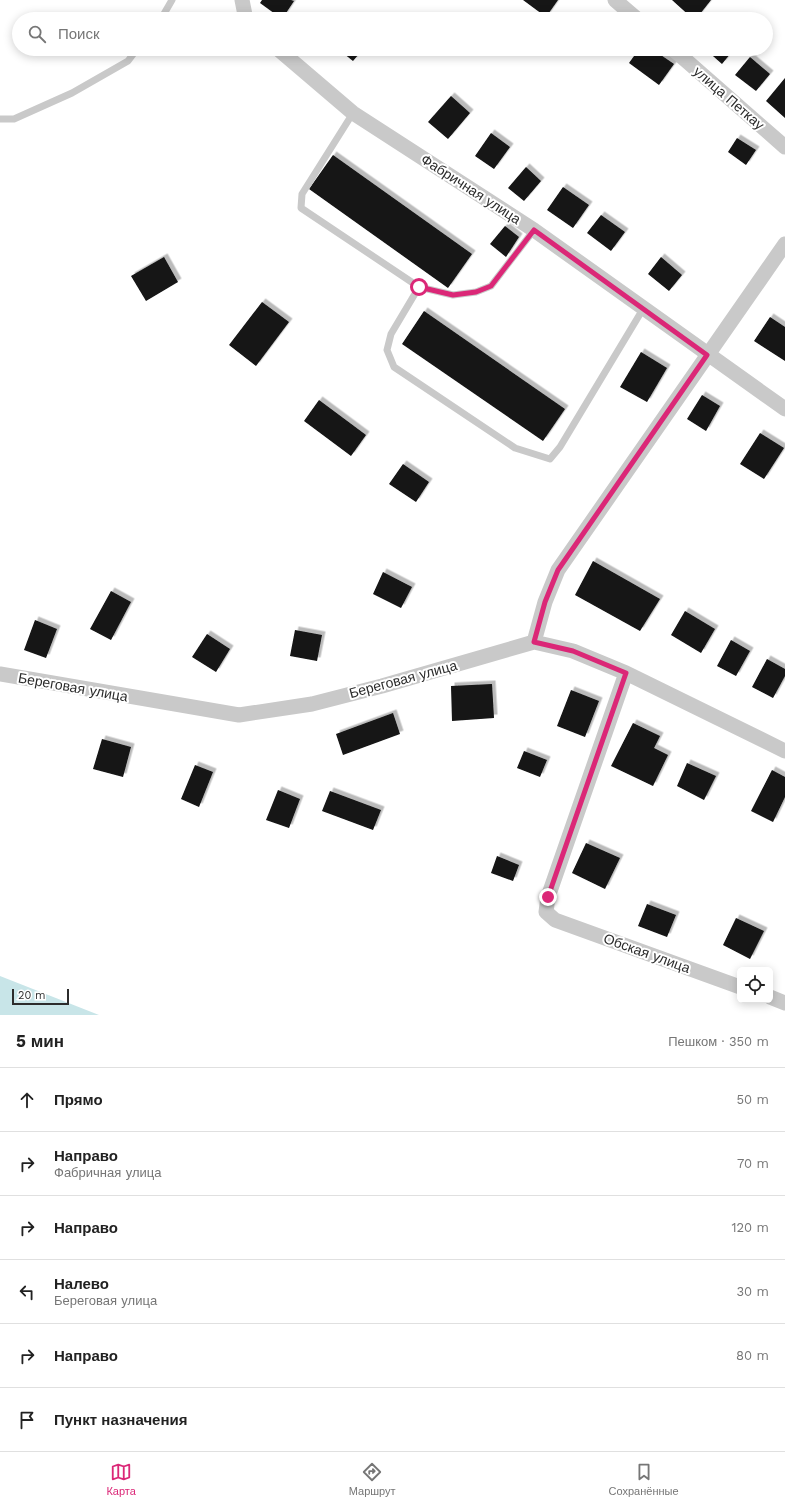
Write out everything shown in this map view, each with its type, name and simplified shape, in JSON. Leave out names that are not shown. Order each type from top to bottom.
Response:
[{"type":"street","points":[[242,0],[244,12]]},
{"type":"street","points":[[615,0],[630,12]]},
{"type":"street","name":"Фабричная улица","points":[[286,56],[353,113],[534,230],[707,355],[785,409]]},
{"type":"street","name":"улица Петкау","points":[[681,56],[785,147]]},
{"type":"street","points":[[534,642],[545,602],[558,570],[785,244]]},
{"type":"street","name":"Береговая улица","points":[[0,674],[239,715],[312,704],[382,686],[534,642],[573,651],[626,673],[785,751]]},
{"type":"street","name":"Обская улица","points":[[626,673],[548,897],[546,912],[555,920],[737,985]]},
{"type":"street","points":[[773,998],[785,1003]]},
{"type":"lane","points":[[165,12],[172,0]]},
{"type":"lane","points":[[0,119],[14,120],[72,93],[128,61],[132,56]]},
{"type":"lane","points":[[353,113],[302,194],[301,208],[419,287],[453,295],[476,292],[491,286],[534,230]]},
{"type":"lane","points":[[419,287],[391,334],[386,350],[394,367],[515,448],[550,459],[560,448],[643,309]]},
{"type":"water","points":[[0,976],[99,1015],[0,1015]]},
{"type":"building","points":[[262,0],[294,1],[287,12],[272,12],[260,3]]},
{"type":"building","points":[[523,0],[558,0],[550,12],[539,12]]},
{"type":"building","points":[[672,0],[711,0],[702,12],[685,12]]},
{"type":"building","points":[[347,56],[357,56],[353,61]]},
{"type":"building","points":[[634,56],[662,56],[674,64],[659,85],[629,63]]},
{"type":"building","points":[[713,56],[728,56],[722,64]]},
{"type":"building","points":[[750,57],[770,74],[756,91],[735,75]]},
{"type":"building","points":[[785,78],[785,118],[766,101]]},
{"type":"building","points":[[451,96],[470,113],[448,139],[428,122]]},
{"type":"building","points":[[491,133],[510,147],[494,169],[475,156]]},
{"type":"building","points":[[737,138],[756,150],[746,165],[728,152]]},
{"type":"building","points":[[333,155],[472,254],[448,288],[309,189]]},
{"type":"building","points":[[526,167],[541,181],[524,201],[508,188]]},
{"type":"building","points":[[563,187],[589,205],[573,228],[547,210]]},
{"type":"building","points":[[601,215],[625,232],[611,251],[587,233]]},
{"type":"building","points":[[505,226],[519,237],[506,257],[490,244]]},
{"type":"building","points":[[164,257],[178,282],[146,301],[131,276]]},
{"type":"building","points":[[661,257],[682,275],[669,291],[648,274]]},
{"type":"building","points":[[262,302],[289,322],[256,366],[229,345]]},
{"type":"building","points":[[424,311],[565,409],[543,441],[402,344]]},
{"type":"building","points":[[770,317],[785,327],[785,361],[754,341]]},
{"type":"building","points":[[641,352],[667,368],[647,402],[620,387]]},
{"type":"building","points":[[702,395],[720,406],[706,431],[687,419]]},
{"type":"building","points":[[319,400],[366,435],[351,456],[304,421]]},
{"type":"building","points":[[760,433],[784,448],[764,479],[740,464]]},
{"type":"building","points":[[403,464],[429,482],[416,502],[389,484]]},
{"type":"building","points":[[593,561],[660,599],[640,631],[575,595]]},
{"type":"building","points":[[383,572],[412,587],[401,608],[373,594]]},
{"type":"building","points":[[111,591],[131,602],[111,640],[90,629]]},
{"type":"building","points":[[685,611],[715,629],[701,653],[671,635]]},
{"type":"building","points":[[35,620],[57,629],[46,658],[24,650]]},
{"type":"building","points":[[295,630],[322,635],[317,661],[290,656]]},
{"type":"building","points":[[207,634],[230,649],[216,672],[192,657]]},
{"type":"building","points":[[731,640],[750,651],[736,676],[717,666]]},
{"type":"building","points":[[767,659],[785,669],[785,676],[773,698],[752,687]]},
{"type":"building","points":[[492,684],[494,718],[452,721],[451,686]]},
{"type":"building","points":[[571,690],[599,701],[585,737],[557,726]]},
{"type":"building","points":[[393,713],[400,734],[343,755],[336,734]]},
{"type":"building","points":[[633,723],[660,736],[654,748],[668,755],[653,786],[611,766]]},
{"type":"building","points":[[102,739],[131,747],[123,777],[93,769]]},
{"type":"building","points":[[524,751],[547,760],[540,777],[517,768]]},
{"type":"building","points":[[687,763],[716,776],[704,800],[677,786]]},
{"type":"building","points":[[195,765],[213,772],[199,807],[181,799]]},
{"type":"building","points":[[772,770],[785,777],[785,797],[773,822],[751,811]]},
{"type":"building","points":[[278,790],[300,799],[289,828],[266,820]]},
{"type":"building","points":[[330,791],[381,810],[373,830],[322,811]]},
{"type":"building","points":[[586,843],[620,858],[605,889],[572,873]]},
{"type":"building","points":[[497,856],[519,865],[513,881],[491,873]]},
{"type":"building","points":[[647,904],[676,915],[667,937],[638,926]]},
{"type":"building","points":[[736,918],[764,931],[750,959],[723,945]]},
{"type":"route","points":[[419,287],[453,295],[476,292],[491,286],[534,230],[707,355],[558,570],[545,602],[534,642],[573,651],[626,673],[548,897]]}]
